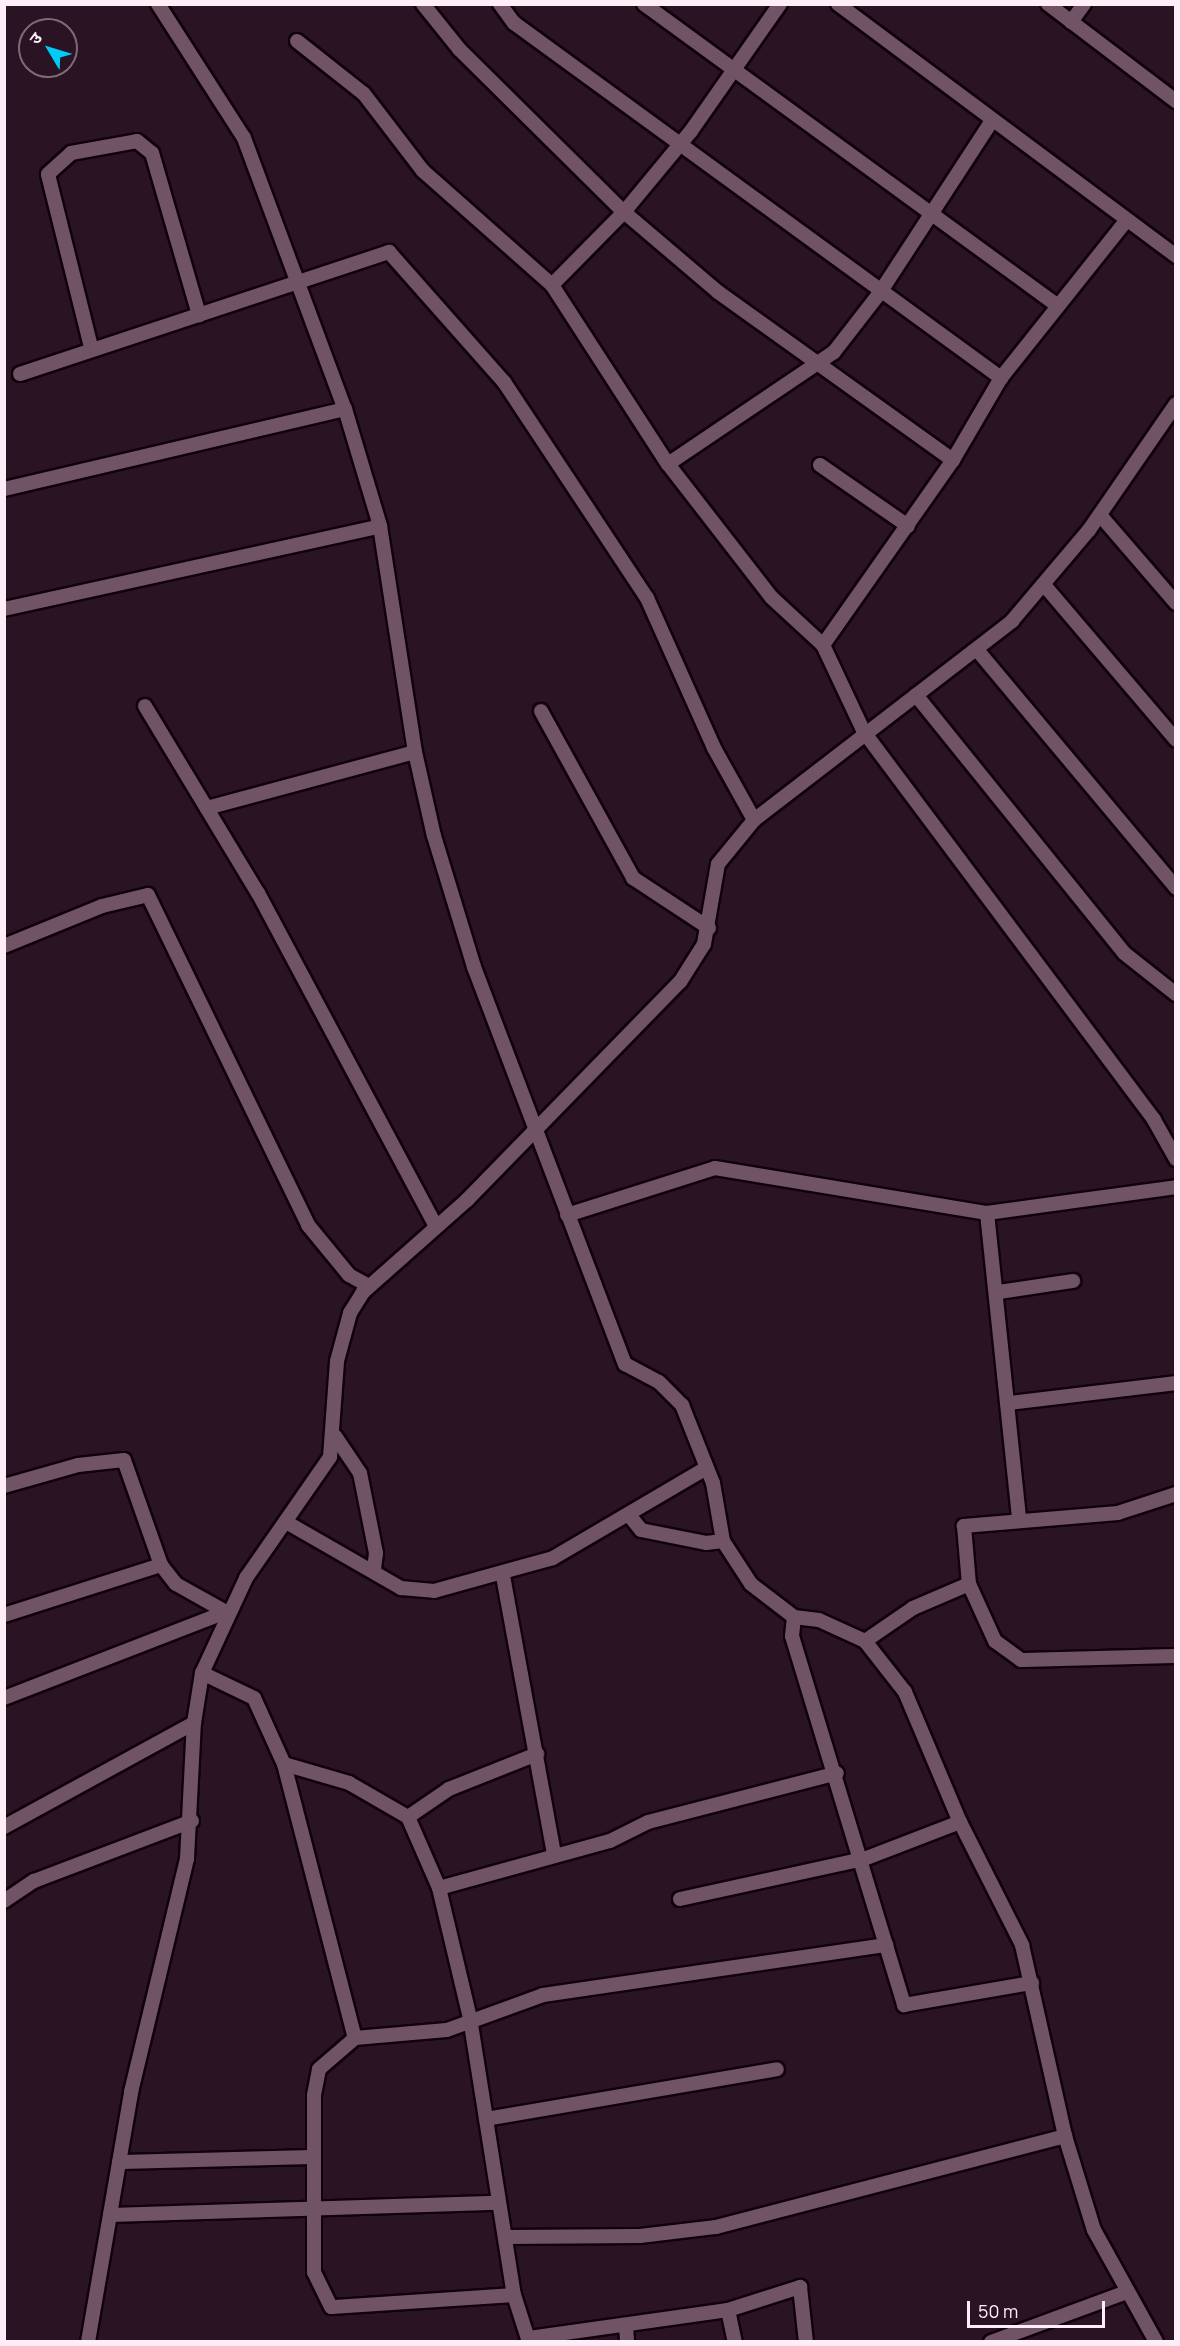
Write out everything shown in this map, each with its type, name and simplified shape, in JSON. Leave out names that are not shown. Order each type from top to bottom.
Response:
[{"type":"street","points":[[158,4],[244,138],[345,409],[380,526],[415,752],[474,967],[624,1364],[658,1382],[682,1405],[712,1483],[723,1541],[751,1584],[794,1617],[819,1620],[865,1641],[905,1692],[960,1822],[1022,1946],[1065,2136],[1094,2230],[1156,2342]]},
{"type":"street","points":[[423,4],[459,49],[624,212],[718,292],[953,460]]},
{"type":"street","points":[[500,4],[514,23],[677,145],[879,294],[1001,378]]},
{"type":"street","points":[[644,4],[1058,306]]},
{"type":"street","points":[[552,285],[624,212],[677,145],[780,4]]},
{"type":"street","points":[[838,4],[1125,222],[1148,231],[1176,256]]},
{"type":"street","points":[[1048,4],[1176,101]]},
{"type":"street","points":[[1071,22],[1084,4]]},
{"type":"street","points":[[297,41],[364,94],[423,171],[552,285],[668,464],[771,597],[823,645],[864,732],[1154,1120],[1176,1159]]},
{"type":"street","points":[[668,464],[834,352],[879,294],[933,215],[991,122]]},
{"type":"street","points":[[91,347],[48,174],[71,153],[137,141],[152,153],[199,315]]},
{"type":"street","points":[[823,645],[953,460],[1001,378],[1125,222]]},
{"type":"street","points":[[20,374],[91,347],[199,315],[389,252],[504,382],[647,598],[714,748],[754,820]]},
{"type":"street","points":[[88,2342],[119,2162],[192,1821],[194,1724],[202,1673],[226,1612],[316,1481],[335,1436],[341,1334],[369,1286],[435,1227],[661,1004],[709,928],[712,878],[754,820],[864,732],[978,651],[1045,586],[1100,515],[1176,404]]},
{"type":"street","points":[[4,489],[345,409]]},
{"type":"street","points":[[820,465],[908,526]]},
{"type":"street","points":[[1100,515],[1176,603]]},
{"type":"street","points":[[4,609],[380,526]]},
{"type":"street","points":[[1045,586],[1176,740]]},
{"type":"street","points":[[978,651],[1176,888]]},
{"type":"street","points":[[916,695],[1124,953],[1176,994]]},
{"type":"street","points":[[145,706],[207,808],[435,1227]]},
{"type":"street","points":[[541,711],[633,878],[709,928]]},
{"type":"street","points":[[207,808],[415,752]]},
{"type":"street","points":[[4,946],[102,906],[148,895],[308,1225],[349,1275],[369,1286]]},
{"type":"street","points":[[567,1215],[714,1168],[987,1213],[1176,1186]]},
{"type":"street","points":[[987,1213],[999,1292],[1000,1377],[1009,1404],[1019,1518]]},
{"type":"street","points":[[999,1292],[1073,1281]]},
{"type":"street","points":[[1009,1404],[1176,1383]]},
{"type":"street","points":[[335,1436],[360,1473],[376,1553],[374,1570]]},
{"type":"street","points":[[4,1486],[78,1465],[124,1460],[161,1565],[177,1584],[226,1612]]},
{"type":"street","points":[[286,1522],[357,1567],[374,1570],[401,1588],[434,1591],[503,1576],[553,1558],[705,1469]]},
{"type":"street","points":[[1176,1494],[1118,1513],[1019,1518],[964,1526],[969,1584],[995,1641],[1021,1660],[1176,1656]]},
{"type":"street","points":[[629,1515],[642,1530],[706,1543],[723,1541]]},
{"type":"street","points":[[4,1616],[161,1565]]},
{"type":"street","points":[[503,1576],[554,1855]]},
{"type":"street","points":[[865,1641],[913,1608],[969,1584]]},
{"type":"street","points":[[4,1698],[226,1612]]},
{"type":"street","points":[[794,1617],[792,1636],[864,1859],[904,2006],[1032,1983]]},
{"type":"street","points":[[202,1673],[254,1698],[284,1764],[355,2038]]},
{"type":"street","points":[[5,1826],[194,1724]]},
{"type":"street","points":[[408,1817],[449,1789],[537,1754]]},
{"type":"street","points":[[284,1764],[349,1783],[408,1817],[439,1888],[470,2018],[514,2295],[529,2340],[728,2310],[800,2288],[806,2342]]},
{"type":"street","points":[[439,1888],[610,1841],[648,1822],[837,1773]]},
{"type":"street","points":[[4,1901],[34,1881],[192,1821]]},
{"type":"street","points":[[680,1899],[864,1859],[960,1822]]},
{"type":"street","points":[[514,2295],[331,2307],[314,2272],[318,2207],[314,2157],[319,2069],[355,2038],[447,2030],[470,2018],[543,1995],[886,1945]]},
{"type":"street","points":[[486,2119],[777,2069]]},
{"type":"street","points":[[505,2237],[640,2236],[716,2228],[1065,2136]]},
{"type":"street","points":[[119,2162],[314,2157]]},
{"type":"street","points":[[110,2215],[318,2207],[498,2204]]},
{"type":"street","points":[[991,2342],[1127,2292]]},
{"type":"street","points":[[728,2310],[735,2342]]},
{"type":"street","points":[[626,2326],[627,2342]]}]
